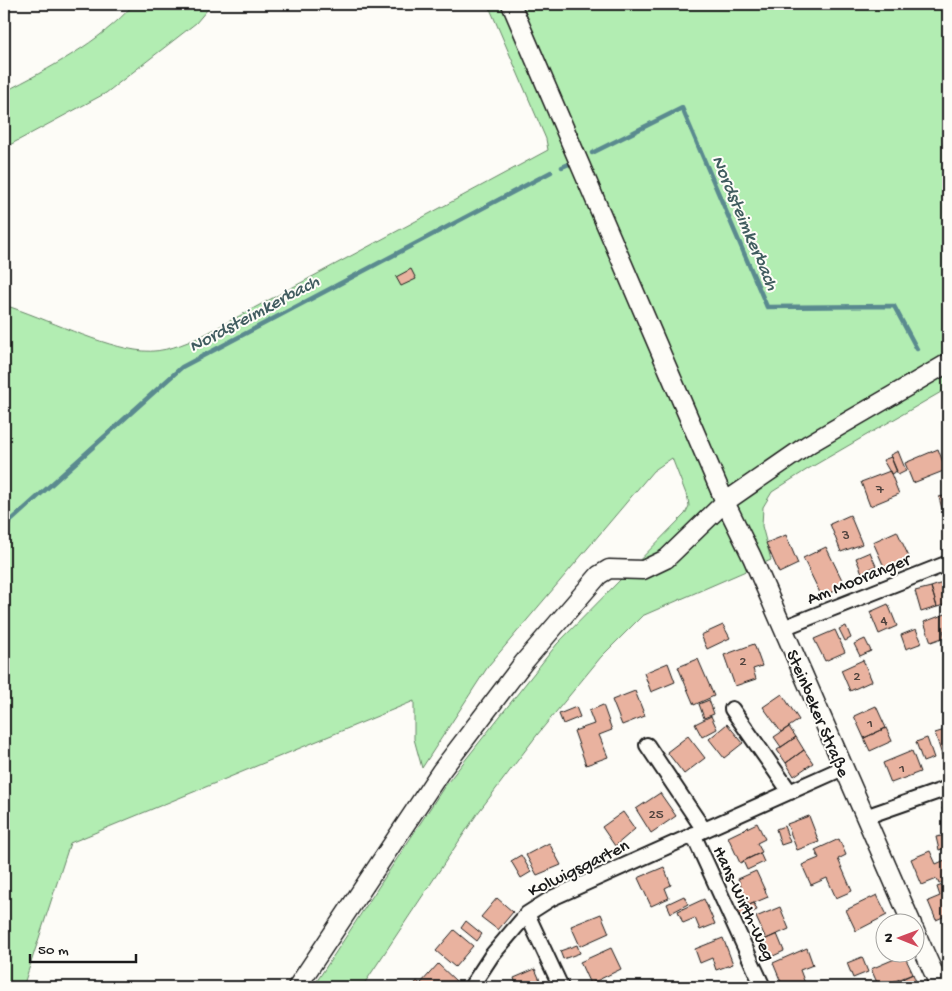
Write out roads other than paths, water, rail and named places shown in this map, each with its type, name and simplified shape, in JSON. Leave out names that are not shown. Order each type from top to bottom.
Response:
[{"type":"street","name":"Steinbeker Straße","points":[[511,4],[726,502],[908,914]]},
{"type":"street","points":[[297,987],[441,771],[524,662],[598,575],[609,569],[643,570],[666,559],[726,502],[809,444],[948,363]]},
{"type":"street","name":"Am Mooranger","points":[[783,628],[948,563]]},
{"type":"street","points":[[732,709],[790,792]]},
{"type":"street","points":[[647,745],[699,832]]},
{"type":"street","name":"Kolwigsgarten","points":[[471,987],[492,955],[527,914],[552,898],[843,768]]},
{"type":"street","points":[[865,817],[948,788]]},
{"type":"street","name":"Hans-Wirth-Weg","points":[[699,832],[763,987]]},
{"type":"street","points":[[527,914],[561,987]]},
{"type":"street","points":[[924,951],[940,987]]},
{"type":"waterway","name":"Nordsteimkerbach","points":[[592,153],[682,108],[767,307],[894,306],[917,349]]},
{"type":"waterway","name":"Nordsteimkerbach","points":[[562,167],[569,164]]},
{"type":"waterway","name":"Nordsteimkerbach","points":[[4,527],[182,367],[551,172]]}]
